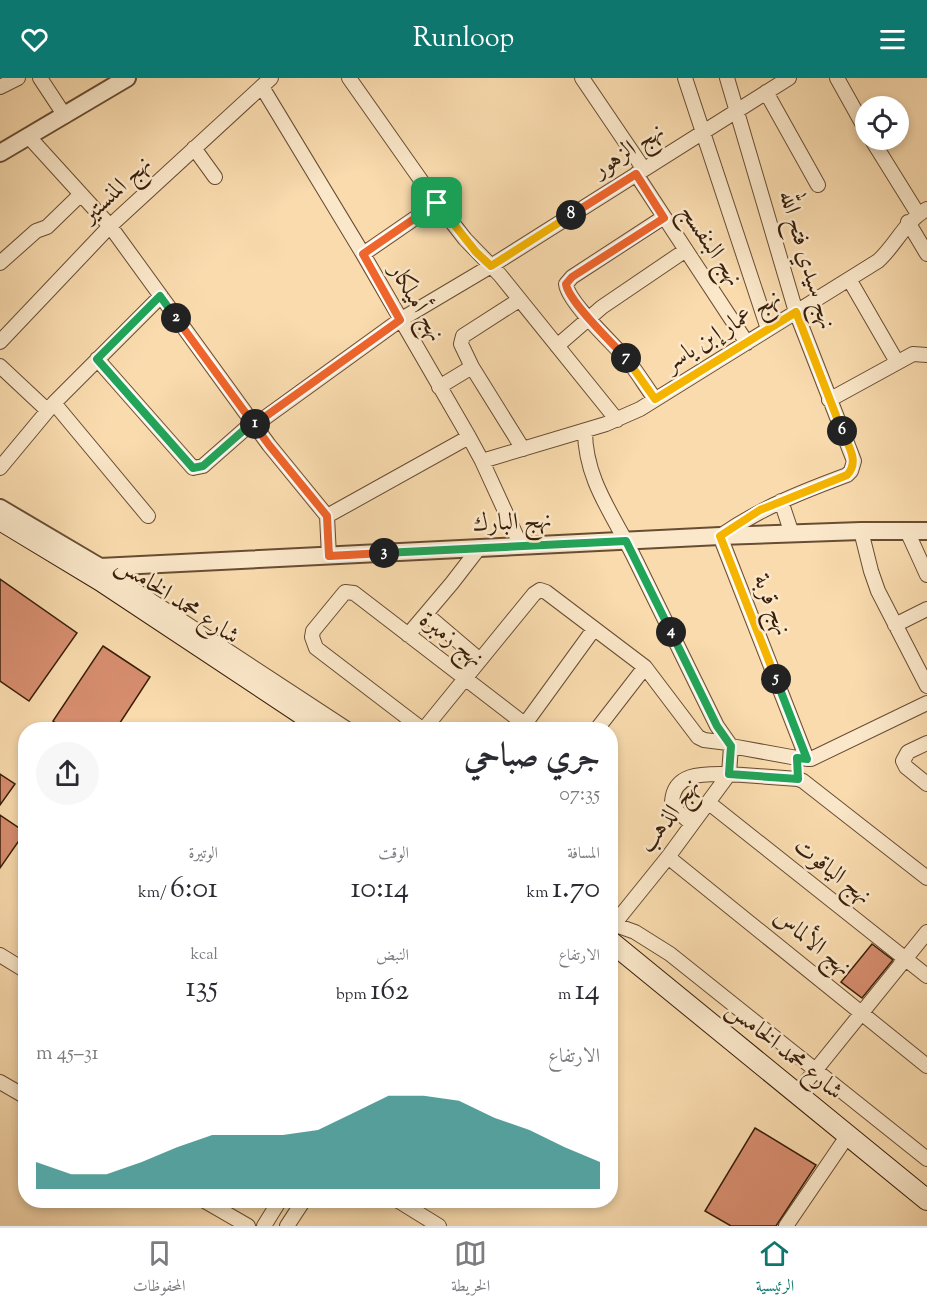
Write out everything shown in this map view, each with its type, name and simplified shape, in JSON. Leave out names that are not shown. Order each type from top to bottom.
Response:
[{"type":"main road","name":"شارع محمد الخامس","points":[[0,520],[111,588],[313,722]]},
{"type":"main road","name":"شارع محمد الخامس","points":[[618,935],[715,1028],[927,1200]]},
{"type":"street","points":[[0,87],[18,78]]},
{"type":"street","points":[[40,78],[65,116]]},
{"type":"street","points":[[0,153],[127,78]]},
{"type":"street","points":[[349,78],[437,203],[617,420]]},
{"type":"street","name":"نهج البنفسج","points":[[582,78],[639,171],[664,218],[747,343]]},
{"type":"street","points":[[685,78],[768,329]]},
{"type":"street","name":"نهج سيدي فتح الله","points":[[727,78],[796,312],[854,464],[847,475],[781,501]]},
{"type":"street","name":"نهج الزهور","points":[[97,359],[193,468],[203,466],[254,423],[400,320],[491,266],[789,78]]},
{"type":"street","points":[[837,78],[855,110]]},
{"type":"street","name":"نهج المنستير","points":[[0,342],[110,226],[267,82]]},
{"type":"street","name":"نهج أميلكار","points":[[267,82],[400,320],[469,437],[521,546]]},
{"type":"street","points":[[766,92],[818,185]]},
{"type":"street","points":[[29,137],[110,226],[254,423],[327,516],[329,556]]},
{"type":"street","points":[[194,148],[215,177]]},
{"type":"street","points":[[878,150],[918,215],[927,255]]},
{"type":"street","points":[[0,264],[36,231],[47,227],[81,194]]},
{"type":"street","points":[[363,254],[437,203]]},
{"type":"street","name":"نهج عمار إبن ياسر","points":[[482,461],[617,420],[655,399],[849,279],[889,251],[918,215]]},
{"type":"street","points":[[655,399],[629,362],[568,291],[567,281],[664,218]]},
{"type":"street","points":[[557,346],[624,291],[686,250]]},
{"type":"street","points":[[849,279],[897,362]]},
{"type":"street","points":[[0,468],[50,406],[160,296]]},
{"type":"street","points":[[519,300],[463,336],[462,348],[523,449]]},
{"type":"street","points":[[830,400],[913,354],[927,355]]},
{"type":"street","points":[[0,366],[50,406],[148,516]]},
{"type":"street","points":[[439,387],[472,367]]},
{"type":"street","points":[[585,431],[586,455],[592,477],[717,726],[730,745],[729,774],[690,776],[680,781],[677,786],[672,802],[678,812],[692,824]]},
{"type":"street","points":[[327,516],[469,437]]},
{"type":"street","points":[[720,536],[747,517],[781,501],[792,534]]},
{"type":"street","points":[[0,508],[100,567],[336,722]]},
{"type":"street","points":[[861,531],[878,591],[927,686]]},
{"type":"street","points":[[907,531],[927,575]]},
{"type":"street","name":"نهج البارك","points":[[100,567],[720,536],[927,531]]},
{"type":"street","name":"نهج قربة","points":[[720,536],[802,759],[798,779]]},
{"type":"street","points":[[408,634],[479,548]]},
{"type":"street","points":[[429,722],[534,594],[540,590],[546,592],[645,667],[695,735],[704,740],[802,759],[821,755],[927,703]]},
{"type":"street","name":"نهج زمبرة","points":[[414,722],[316,648],[312,637],[313,631],[343,593],[349,591],[354,593],[521,722]]},
{"type":"street","points":[[895,625],[927,609]]},
{"type":"street","points":[[426,614],[480,660]]},
{"type":"street","points":[[531,722],[594,628]]},
{"type":"street","points":[[602,722],[645,667]]},
{"type":"street","points":[[927,743],[908,752],[903,761],[906,767],[927,784]]},
{"type":"street","name":"نهج الذهب","points":[[618,921],[729,774],[798,779],[808,784],[927,878]]},
{"type":"street","name":"نهج الياقوت","points":[[709,803],[927,976]]},
{"type":"street","name":"نهج الألماس","points":[[668,857],[927,1066]]},
{"type":"street","points":[[618,930],[634,932],[655,943],[927,1159]]},
{"type":"street","points":[[796,1093],[927,932]]},
{"type":"street","points":[[0,955],[18,966]]},
{"type":"street","points":[[0,1082],[18,1092]]},
{"type":"street","points":[[786,1226],[848,1135]]},
{"type":"street","points":[[217,1208],[248,1226]]},
{"type":"street","points":[[264,1226],[275,1208]]},
{"type":"street","points":[[287,1226],[299,1208]]},
{"type":"street","points":[[411,1208],[439,1226]]},
{"type":"building","points":[[0,579],[77,633],[29,701],[0,681]]},
{"type":"building","points":[[103,646],[150,677],[121,722],[53,721]]},
{"type":"building","points":[[0,774],[15,784],[0,805]]},
{"type":"building","points":[[0,815],[18,827],[18,842],[0,868]]},
{"type":"building","points":[[872,944],[893,960],[862,998],[841,982]]},
{"type":"building","points":[[755,1128],[816,1165],[776,1226],[731,1226],[705,1211]]},
{"type":"route","points":[[437,203],[363,254],[400,320],[255,425],[253,422],[200,468],[190,467],[97,359],[160,296],[253,422],[255,425],[269,445],[327,516],[329,556],[626,541],[717,726],[731,746],[729,774],[798,779],[797,758],[807,759],[720,536],[760,510],[847,475],[854,464],[796,312],[655,399],[629,362],[589,318],[566,288],[567,281],[572,277],[664,218],[636,174],[491,266],[476,252],[437,203]]}]
